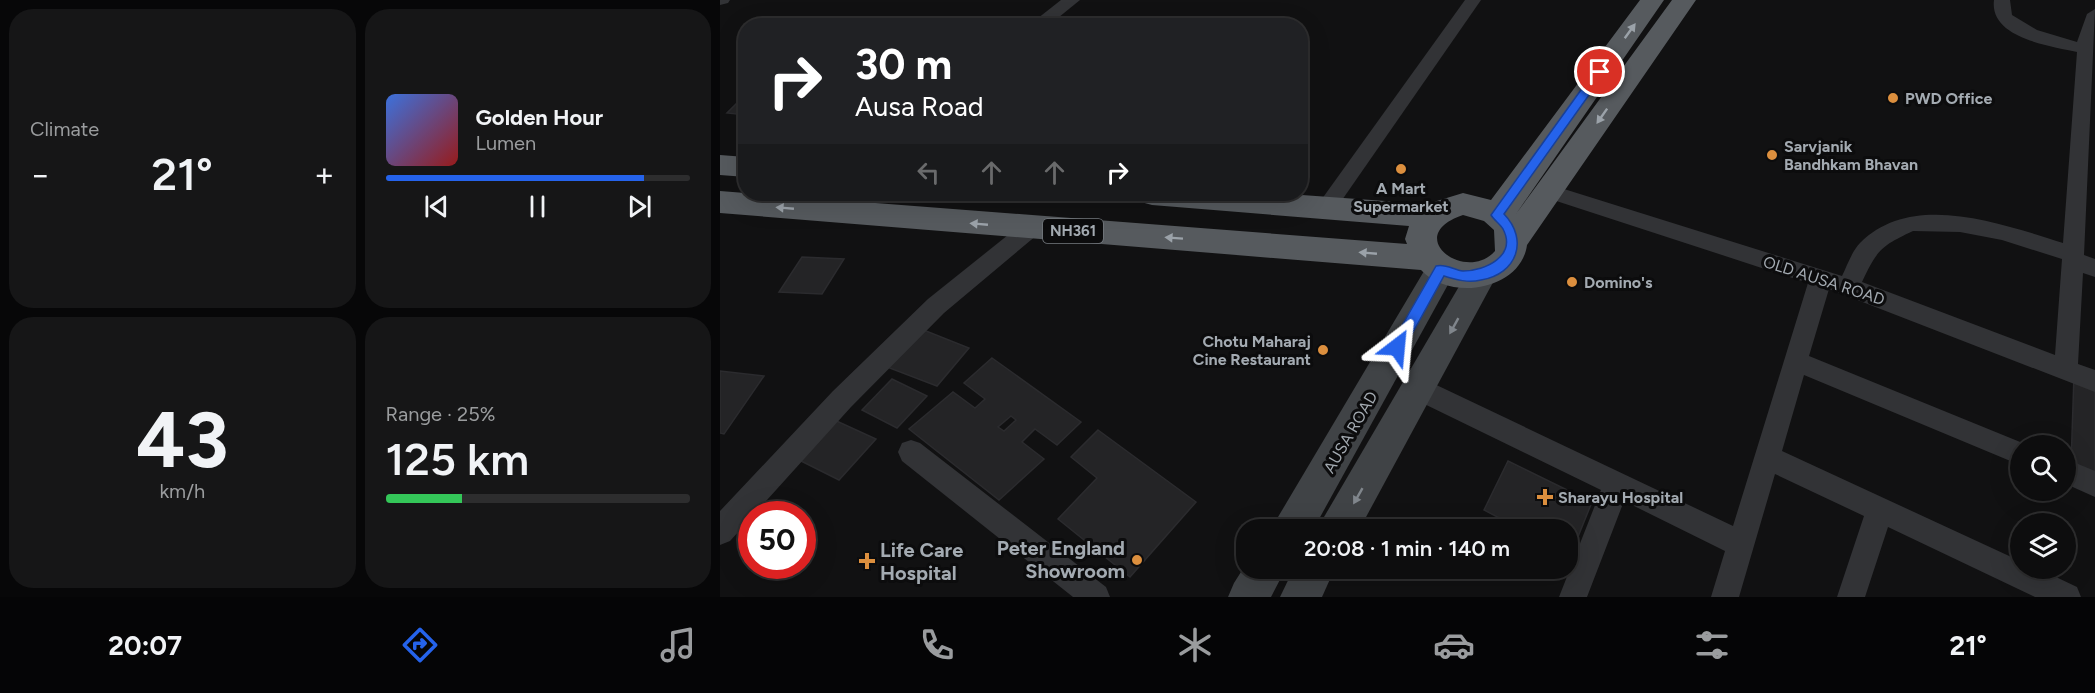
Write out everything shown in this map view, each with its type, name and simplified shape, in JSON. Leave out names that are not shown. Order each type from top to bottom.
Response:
[{"type":"highway","points":[[1497,215],[1652,0]]},
{"type":"highway","points":[[1513,241],[1509,227],[1497,215],[1463,204],[1445,207],[1430,216],[1421,228],[1420,243],[1434,264],[1461,276],[1482,275],[1499,267],[1510,255],[1513,241],[1684,0]]},
{"type":"highway","points":[[720,165],[738,166]]},
{"type":"highway","points":[[1239,201],[1430,216]]},
{"type":"highway","name":"NH361","points":[[720,202],[1030,229],[1289,246],[1434,264]]},
{"type":"main road","name":"AUSA ROAD","points":[[1298,519],[1434,264]]},
{"type":"main road","points":[[1344,519],[1482,275]]},
{"type":"main road","points":[[1248,597],[1260,579]]},
{"type":"main road","points":[[1300,597],[1310,579]]},
{"type":"street","points":[[1047,18],[1072,0]]},
{"type":"street","points":[[1326,208],[1473,0]]},
{"type":"street","points":[[2002,0],[2001,8],[2005,18],[2015,27],[2086,49]]},
{"type":"street","points":[[2066,370],[2086,40],[2095,14]]},
{"type":"street","name":"OLD AUSA ROAD","points":[[1548,191],[1848,287],[2095,381]]},
{"type":"street","points":[[2075,219],[2095,226]]},
{"type":"street","points":[[1848,287],[1866,250],[1885,235],[1910,223],[1960,224],[2002,232],[2073,257],[2095,268]]},
{"type":"street","points":[[720,531],[842,399],[936,306],[1030,229]]},
{"type":"street","points":[[1725,597],[1821,278]]},
{"type":"street","points":[[1796,361],[2010,449]]},
{"type":"street","points":[[1419,388],[1741,544]]},
{"type":"street","points":[[911,452],[1096,597]]},
{"type":"street","points":[[1767,457],[2067,597]]},
{"type":"street","points":[[2076,475],[2095,484]]},
{"type":"street","points":[[1573,597],[1617,484]]},
{"type":"street","points":[[1851,597],[1880,510]]},
{"type":"building","points":[[738,102],[738,114],[727,113]]},
{"type":"building","points":[[802,257],[844,259],[822,294],[779,292]]},
{"type":"building","points":[[921,329],[969,348],[937,386],[887,367]]},
{"type":"building","points":[[992,358],[1081,422],[1057,445],[1035,429],[1022,442],[1044,459],[999,500],[909,429],[953,392],[975,408],[985,399],[964,383]],"holes":[[[1011,416],[1016,420],[1004,431],[998,427]]]},
{"type":"building","points":[[720,371],[764,376],[724,434],[720,433]]},
{"type":"building","points":[[2074,375],[2095,383],[2095,475],[2076,467],[2076,435],[2072,435]]},
{"type":"building","points":[[892,379],[927,396],[897,428],[862,410]]},
{"type":"building","points":[[830,418],[876,439],[839,480],[793,457]]},
{"type":"building","points":[[1098,430],[1196,502],[1130,577],[1058,519],[1097,478],[1071,457]]},
{"type":"building","points":[[1508,461],[1592,502],[1578,537],[1578,519],[1501,519],[1484,510]]},
{"type":"place","name":"PWD Office","points":[[1893,98]]},
{"type":"place","name":"Sarvjanik Bandhkam Bhavan","points":[[1772,155]]},
{"type":"place","name":"A Mart Supermarket","points":[[1401,169]]},
{"type":"place","name":"Domino's","points":[[1572,282]]},
{"type":"place","name":"Chotu Maharaj Cine Restaurant","points":[[1323,350]]},
{"type":"place","name":"Sharayu Hospital","points":[[1545,497]]},
{"type":"place","name":"Peter England Showroom","points":[[1137,560]]},
{"type":"place","name":"Life Care Hospital","points":[[867,561]]},
{"type":"route","points":[[1397,347],[1441,270],[1461,276],[1482,275],[1499,267],[1510,255],[1513,241],[1509,227],[1497,215],[1600,72]]}]
